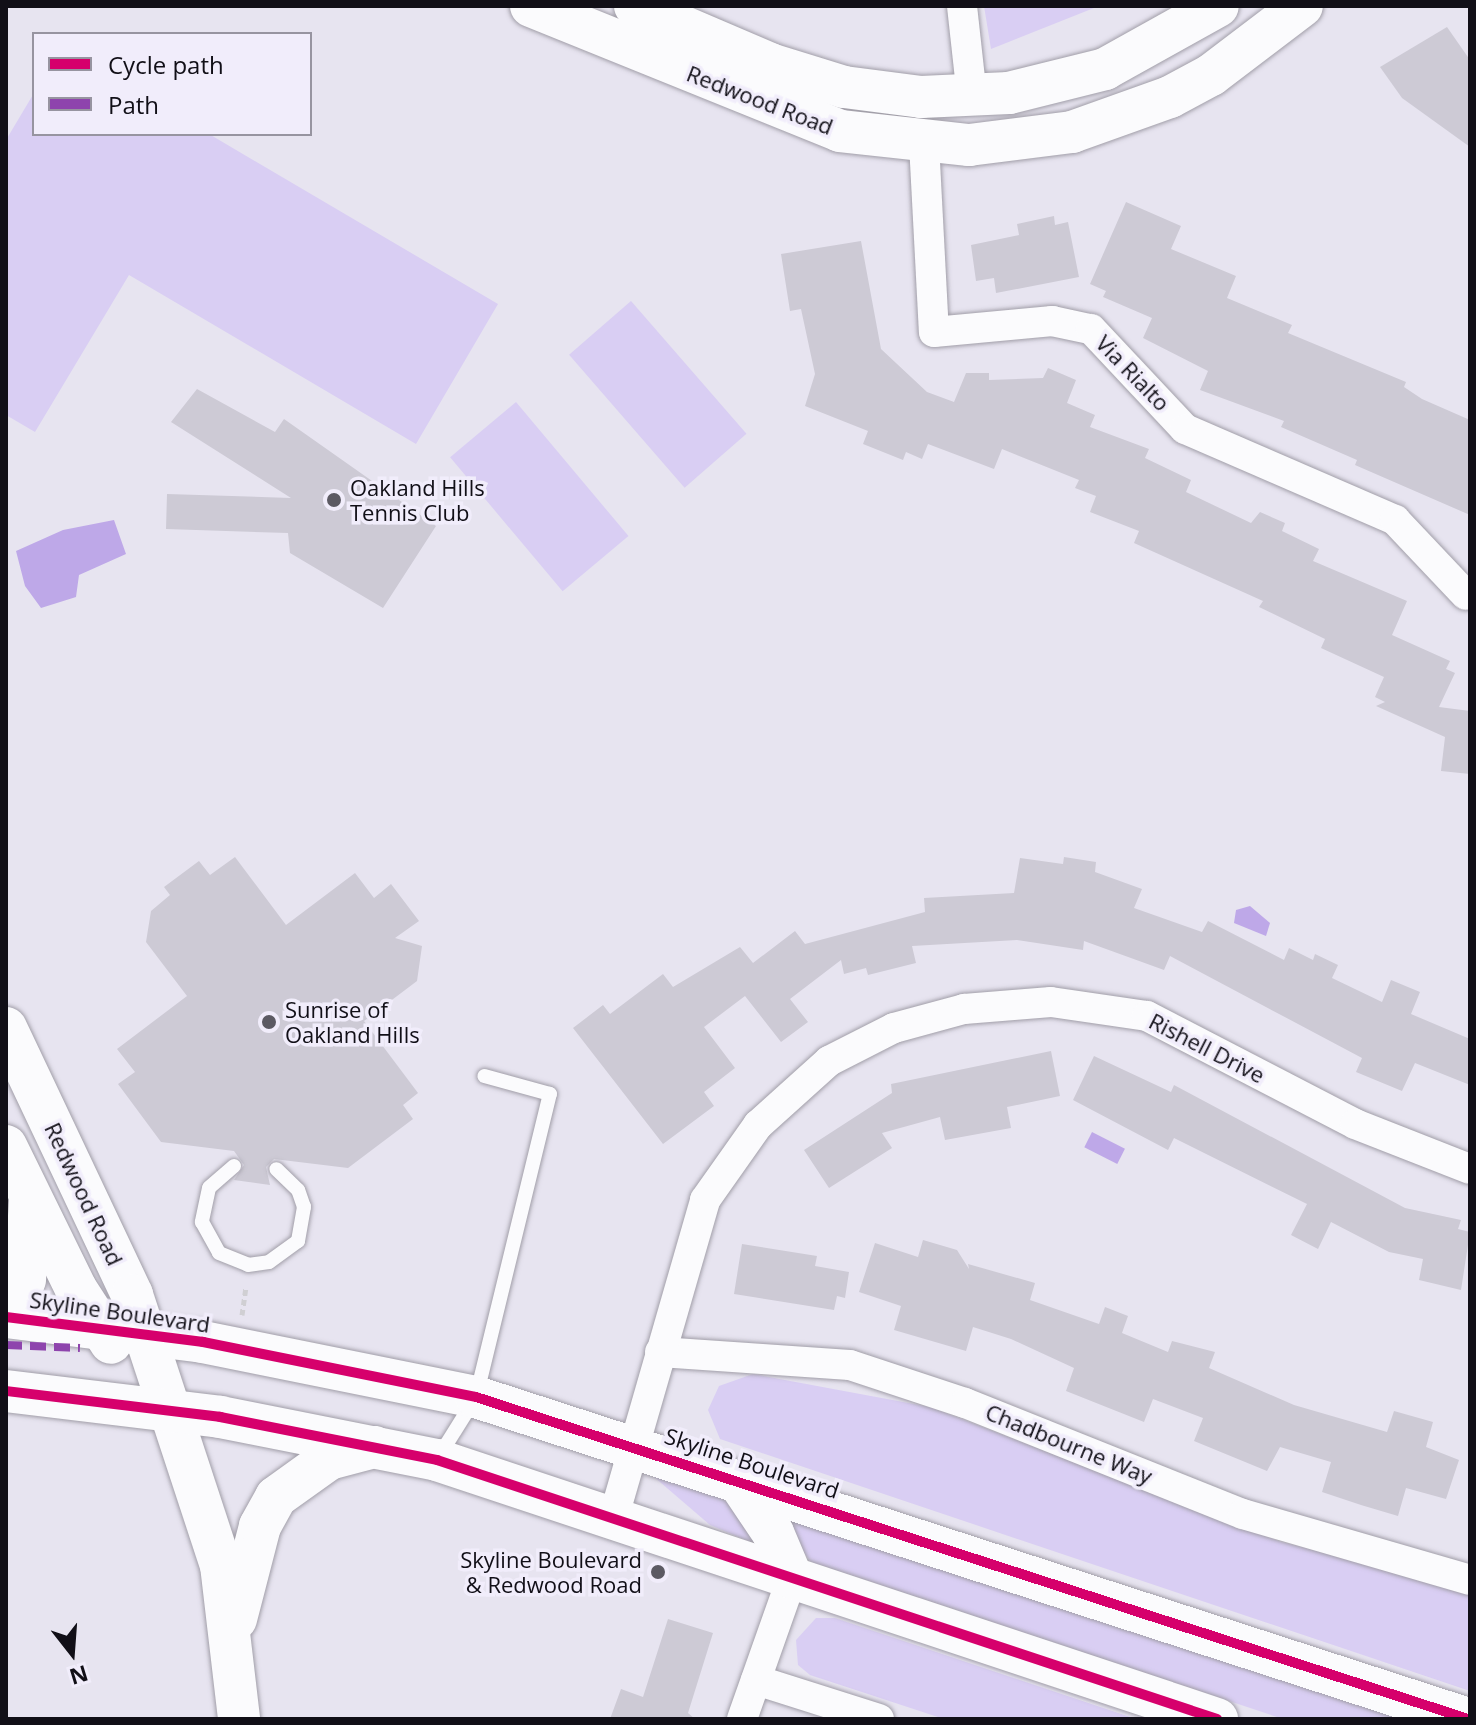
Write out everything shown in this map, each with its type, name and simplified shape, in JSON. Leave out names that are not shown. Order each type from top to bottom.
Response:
[{"type":"main road","name":"Redwood Road","points":[[531,6],[840,131],[924,143],[1015,140],[1127,115],[1211,75],[1302,6]]},
{"type":"main road","name":"Redwood Road","points":[[635,6],[770,64],[844,87],[972,96],[1105,69],[1218,6]]},
{"type":"main road","name":"Redwood Road","points":[[6,1028],[132,1295],[165,1409],[221,1565],[233,1632],[239,1719]]},
{"type":"main road","name":"Redwood Road","points":[[6,1146],[99,1327],[165,1409]]},
{"type":"main road","points":[[6,1297],[25,1280],[30,1196]]},
{"type":"main road","name":"Skyline Boulevard","points":[[6,1317],[143,1333],[238,1349],[476,1397],[635,1444],[738,1481],[1468,1719]]},
{"type":"main road","points":[[6,1391],[165,1409],[376,1446],[437,1460],[614,1516],[1217,1719]]},
{"type":"main road","points":[[233,1632],[260,1526],[276,1497],[329,1459],[376,1446]]},
{"type":"main road","points":[[738,1481],[773,1533],[792,1578]]},
{"type":"street","points":[[962,6],[972,96]]},
{"type":"street","name":"Via Rialto","points":[[924,143],[934,332],[1052,321],[1091,329],[1185,429],[1395,520],[1466,595]]},
{"type":"street","name":"Rishell Drive","points":[[614,1516],[705,1200],[758,1125],[829,1061],[894,1028],[964,1009],[1051,1002],[1147,1016],[1355,1124],[1470,1169]]},
{"type":"street","name":"Chadbourne Way","points":[[660,1352],[850,1365],[965,1403],[1243,1514],[1470,1580]]},
{"type":"street","points":[[742,1719],[792,1578]]},
{"type":"street","points":[[756,1680],[879,1719]]},
{"type":"lane","points":[[437,1460],[476,1397],[550,1094],[484,1076]]},
{"type":"lane","points":[[234,1166],[209,1188],[202,1222],[219,1253],[248,1265],[284,1254],[301,1233],[298,1190],[276,1169]]},
{"type":"path","points":[[238,1349],[248,1265]]},
{"type":"shaded area","points":[[984,6],[1099,6],[991,49]]},
{"type":"shaded area","points":[[32,96],[32,136],[212,136],[498,304],[416,444],[129,275],[35,432],[6,415],[6,140]]},
{"type":"shaded area","points":[[631,301],[746,434],[685,488],[569,355]]},
{"type":"shaded area","points":[[516,402],[628,536],[563,591],[450,457]]},
{"type":"shaded area","points":[[114,520],[126,554],[79,575],[76,597],[41,608],[25,586],[16,551],[63,530]]},
{"type":"shaded area","points":[[1250,906],[1270,923],[1266,936],[1234,923],[1236,910]]},
{"type":"shaded area","points":[[1092,1132],[1125,1149],[1117,1164],[1084,1147]]},
{"type":"shaded area","points":[[753,1374],[930,1407],[1281,1542],[1470,1588],[1470,1691],[720,1439],[708,1410],[719,1386]]},
{"type":"shaded area","points":[[653,1476],[711,1491],[733,1506],[760,1546],[710,1525]]},
{"type":"shaded area","points":[[769,1504],[1415,1719],[1283,1719],[811,1562]]},
{"type":"shaded area","points":[[816,1618],[835,1618],[1136,1719],[944,1719],[810,1675],[798,1665],[796,1640]]},
{"type":"building","points":[[1447,27],[1470,60],[1470,147],[1402,98],[1380,67]]},
{"type":"building","points":[[1126,202],[1181,226],[1171,249],[1236,276],[1227,298],[1292,325],[1288,333],[1406,382],[1404,387],[1422,399],[1470,420],[1470,515],[1355,465],[1357,460],[1281,427],[1284,421],[1200,390],[1208,371],[1143,338],[1152,318],[1103,297],[1106,291],[1090,284]]},
{"type":"building","points":[[1054,216],[1055,225],[1068,222],[1079,277],[996,293],[994,278],[976,281],[971,245],[1019,235],[1017,224]]},
{"type":"building","points":[[861,241],[881,349],[927,392],[954,402],[966,373],[989,373],[989,380],[1043,378],[1048,368],[1076,380],[1067,403],[1095,415],[1090,427],[1149,449],[1145,458],[1191,480],[1186,492],[1251,523],[1260,512],[1285,523],[1282,531],[1319,549],[1313,561],[1407,601],[1392,635],[1450,661],[1446,669],[1455,673],[1439,707],[1470,711],[1470,774],[1441,771],[1445,737],[1376,706],[1385,702],[1375,697],[1384,677],[1321,648],[1325,639],[1259,607],[1263,601],[1134,543],[1139,531],[1090,512],[1096,496],[1075,488],[1079,480],[1002,449],[994,469],[928,444],[922,459],[906,452],[903,460],[863,444],[868,431],[805,406],[815,374],[801,309],[790,311],[781,254]]},
{"type":"building","name":"Oakland Hills Tennis Club","points":[[197,389],[275,432],[284,419],[436,526],[383,608],[290,553],[288,533],[166,529],[167,494],[291,498],[171,422]]},
{"type":"building","name":"Sunrise of Oakland Hills","points":[[235,857],[286,925],[355,873],[374,898],[391,884],[419,921],[395,938],[422,946],[417,981],[364,1021],[418,1093],[403,1105],[413,1119],[348,1168],[274,1159],[266,1167],[270,1185],[234,1180],[244,1165],[234,1151],[161,1142],[118,1084],[135,1072],[117,1049],[187,996],[146,942],[151,911],[170,895],[164,887],[199,861],[210,875]]},
{"type":"building","points":[[1064,857],[1096,862],[1095,872],[1142,889],[1134,908],[1202,932],[1208,921],[1284,960],[1289,948],[1313,960],[1315,954],[1338,965],[1332,978],[1382,1002],[1391,980],[1420,992],[1411,1014],[1470,1039],[1470,1085],[1415,1063],[1402,1091],[1356,1072],[1362,1058],[1170,956],[1164,970],[1084,941],[1083,950],[1017,940],[912,946],[916,963],[868,975],[866,968],[844,974],[841,960],[790,999],[808,1022],[781,1042],[745,996],[704,1027],[735,1068],[704,1092],[714,1106],[663,1144],[573,1028],[603,1005],[610,1014],[663,974],[673,987],[740,947],[753,963],[795,931],[805,944],[925,912],[924,898],[1014,893],[1020,858],[1063,864]]},
{"type":"building","points":[[1051,1051],[1060,1096],[1007,1107],[1011,1128],[945,1140],[940,1117],[882,1133],[892,1148],[829,1188],[804,1150],[892,1093],[891,1084]]},
{"type":"building","points":[[1094,1056],[1171,1092],[1174,1085],[1405,1208],[1461,1220],[1458,1229],[1470,1232],[1461,1290],[1419,1280],[1423,1259],[1389,1252],[1331,1222],[1318,1249],[1291,1235],[1307,1204],[1174,1138],[1168,1150],[1073,1100]]},
{"type":"building","points":[[923,1240],[957,1250],[969,1269],[968,1264],[1035,1283],[1030,1300],[1099,1324],[1105,1307],[1128,1316],[1122,1333],[1168,1352],[1172,1341],[1215,1352],[1209,1368],[1294,1405],[1387,1432],[1394,1411],[1433,1422],[1426,1447],[1459,1460],[1446,1499],[1406,1488],[1398,1516],[1361,1505],[1322,1492],[1331,1462],[1280,1447],[1267,1471],[1194,1441],[1203,1418],[1153,1399],[1144,1422],[1066,1391],[1074,1368],[1011,1339],[973,1327],[966,1351],[894,1330],[901,1306],[859,1292],[875,1243],[918,1257]]},
{"type":"building","points":[[742,1244],[817,1256],[815,1266],[849,1272],[845,1298],[837,1296],[834,1310],[734,1294]]},
{"type":"building","points":[[668,1619],[713,1633],[688,1713],[695,1719],[610,1719],[621,1689],[643,1697]]},
{"type":"marked path","points":[[6,1345],[80,1348]]},
{"type":"cycle path","points":[[6,1317],[203,1342],[476,1397],[1468,1719]]},
{"type":"cycle path","points":[[6,1391],[220,1417],[437,1460],[1217,1719]]},
{"type":"place","name":"Oakland Hills Tennis Club","points":[[334,500]]},
{"type":"place","name":"Sunrise of Oakland Hills","points":[[269,1022]]},
{"type":"place","name":"Skyline Boulevard & Redwood Road","points":[[658,1572]]}]
